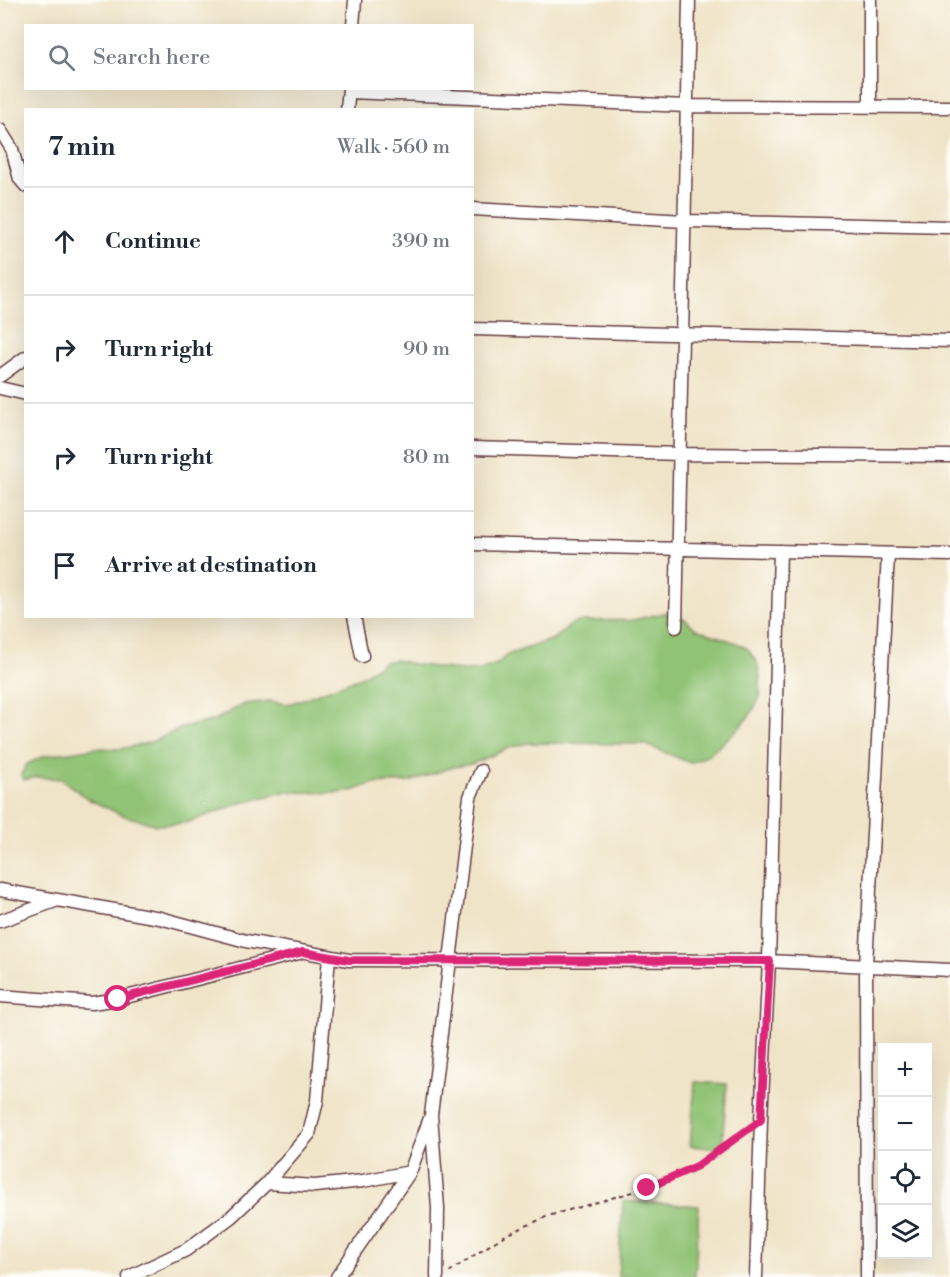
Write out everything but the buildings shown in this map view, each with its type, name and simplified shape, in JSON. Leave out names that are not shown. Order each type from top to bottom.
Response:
[{"type":"street","points":[[353,24],[355,0]]},
{"type":"street","points":[[676,627],[689,0]]},
{"type":"street","points":[[870,0],[870,106]]},
{"type":"street","points":[[347,108],[349,90],[687,106],[950,107]]},
{"type":"street","points":[[0,130],[12,149],[20,179],[24,184]]},
{"type":"street","points":[[474,209],[685,221],[950,227]]},
{"type":"street","points":[[474,329],[950,341]]},
{"type":"street","points":[[0,376],[24,358]]},
{"type":"street","points":[[0,388],[24,394]]},
{"type":"street","points":[[474,448],[680,454],[950,456]]},
{"type":"street","points":[[474,544],[950,555]]},
{"type":"street","points":[[756,1277],[761,1120],[770,961],[780,551]]},
{"type":"street","points":[[867,1277],[866,964],[888,554]]},
{"type":"street","points":[[354,618],[362,656]]},
{"type":"street","points":[[437,1277],[438,1208],[431,1114],[448,961],[470,797],[481,771]]},
{"type":"street","points":[[0,890],[160,918],[246,941],[349,960],[770,961],[950,970]]},
{"type":"street","points":[[0,921],[58,900]]},
{"type":"street","points":[[0,996],[92,1003],[118,999],[303,952]]},
{"type":"street","points":[[129,1277],[186,1250],[231,1217],[267,1183],[309,1134],[317,1101],[328,957]]},
{"type":"street","points":[[337,1277],[410,1172],[431,1114]]},
{"type":"street","points":[[267,1183],[315,1186],[410,1172]]},
{"type":"path","points":[[442,1277],[502,1237],[548,1216],[647,1188],[697,1166],[761,1120]]},
{"type":"green space","points":[[668,612],[685,619],[696,629],[747,648],[757,662],[760,677],[760,697],[740,727],[709,755],[690,763],[644,744],[528,743],[511,747],[472,764],[453,767],[409,782],[371,784],[339,793],[285,792],[241,803],[189,822],[156,825],[122,815],[88,799],[61,779],[36,777],[24,780],[21,774],[27,764],[44,756],[95,748],[121,749],[151,742],[182,728],[215,720],[244,704],[270,701],[287,704],[298,701],[361,677],[383,662],[396,660],[464,671],[479,670],[497,664],[507,655],[553,639],[572,624],[582,621],[633,620]]},
{"type":"green space","points":[[695,1082],[727,1084],[722,1149],[690,1146]]},
{"type":"green space","points":[[623,1201],[699,1206],[695,1277],[618,1277]]},
{"type":"route","points":[[118,999],[303,952],[349,960],[770,961],[761,1120],[697,1166],[647,1188]]}]
